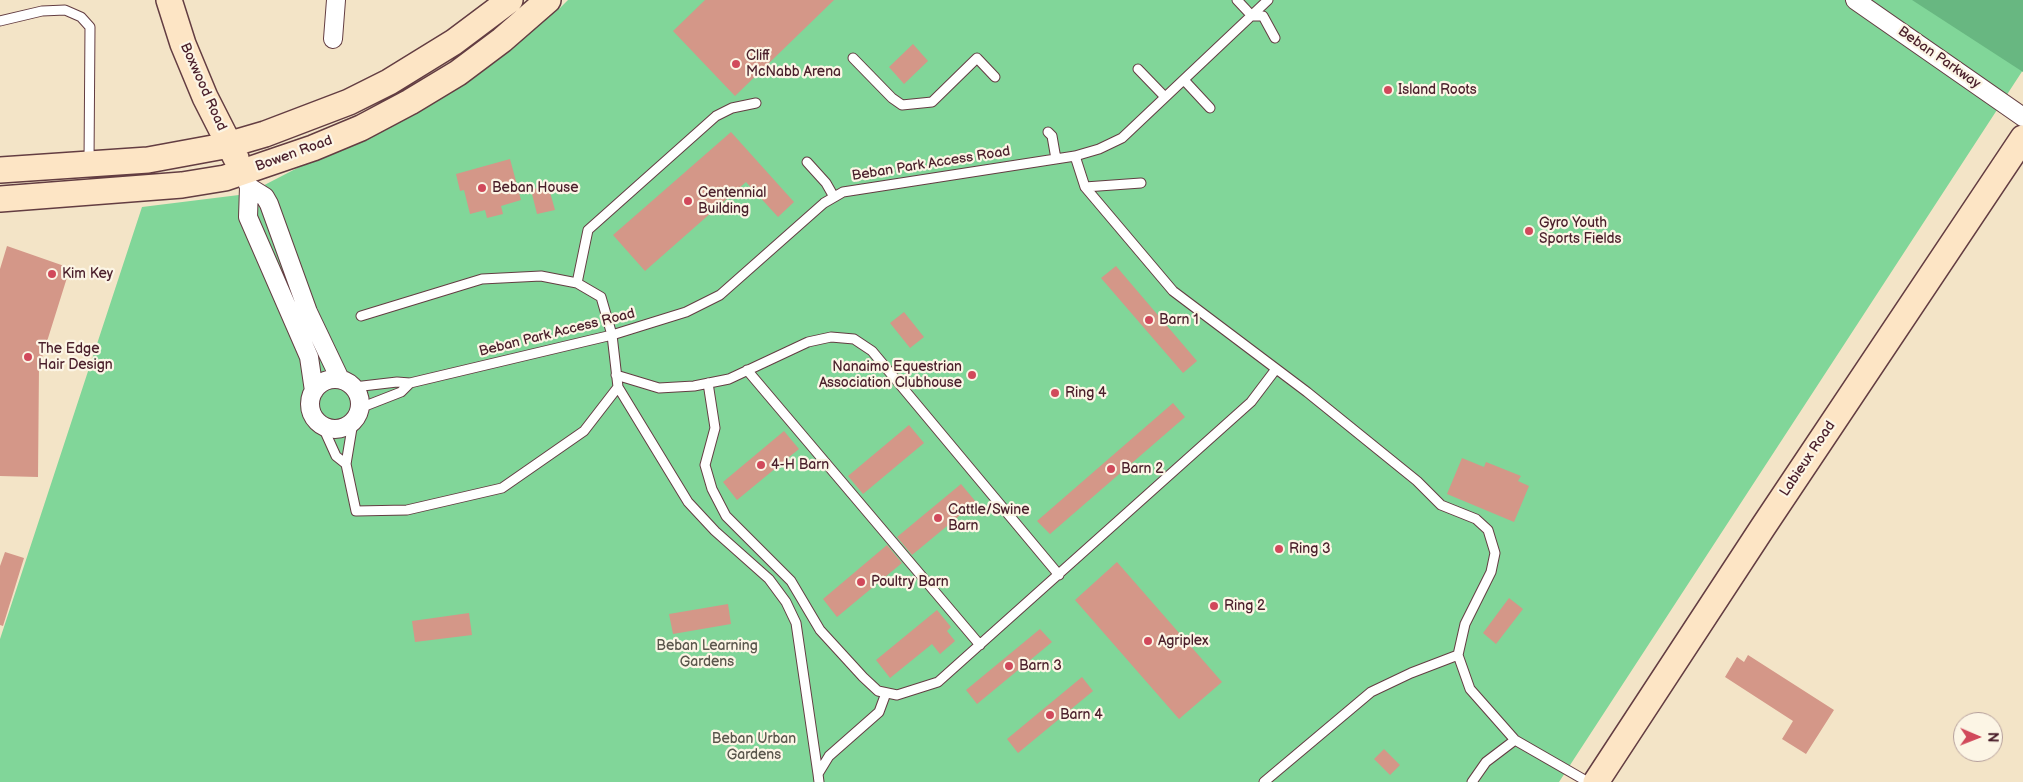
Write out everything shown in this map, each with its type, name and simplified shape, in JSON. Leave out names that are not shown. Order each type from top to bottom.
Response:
[{"type":"main road","name":"Boxwood Road","points":[[169,0],[183,44],[205,97],[246,179]]},
{"type":"main road","name":"Bowen Road","points":[[0,170],[148,160],[230,144],[300,122],[367,93],[454,42],[510,0]]},
{"type":"main road","name":"Bowen Road","points":[[0,199],[176,186],[226,178],[246,179],[361,128],[410,102],[458,73],[488,51],[548,0]]},
{"type":"main road","name":"Labieux Road","points":[[1596,782],[2023,138]]},
{"type":"street","points":[[333,39],[336,0]]},
{"type":"street","name":"Beban Parkway","points":[[1855,0],[2023,117]]},
{"type":"street","points":[[246,179],[269,204],[308,312],[347,382],[360,401],[356,415],[339,429],[322,425],[311,412],[310,403],[314,391],[323,382],[347,382]]},
{"type":"street","points":[[246,179],[248,217],[309,358],[314,391]]},
{"type":"lane","points":[[42,0],[42,11]]},
{"type":"lane","points":[[1238,0],[1252,16],[1263,16],[1275,38]]},
{"type":"lane","name":"Beban Park Access Road","points":[[347,382],[410,383],[612,335],[686,312],[720,295],[824,203],[843,192],[1074,156],[1098,149],[1122,138],[1268,0]]},
{"type":"lane","points":[[0,21],[42,11],[64,10],[81,17],[90,26],[89,165]]},
{"type":"lane","points":[[854,58],[892,98],[902,105],[932,102],[977,58],[995,77]]},
{"type":"lane","points":[[1138,69],[1165,97]]},
{"type":"lane","points":[[1184,80],[1210,108]]},
{"type":"lane","points":[[577,283],[588,230],[716,116],[732,108],[756,103]]},
{"type":"lane","points":[[1048,132],[1052,136],[1056,158]]},
{"type":"lane","points":[[1074,156],[1085,187],[1173,291],[1276,369],[1417,481],[1441,505],[1476,519],[1488,530],[1495,553],[1490,572],[1466,624],[1458,654],[1470,689],[1516,740],[1588,782]]},
{"type":"lane","points":[[807,162],[826,183],[834,197]]},
{"type":"lane","points":[[1085,187],[1141,183]]},
{"type":"lane","points":[[361,316],[482,279],[541,276],[577,283],[602,297],[612,335],[618,387],[688,502],[715,531],[769,579],[786,602],[796,623],[818,778]]},
{"type":"lane","points":[[616,375],[659,388],[708,383],[729,379],[808,342],[831,337],[854,339],[872,351],[1060,575]]},
{"type":"lane","points":[[708,383],[715,428],[706,465],[712,489],[726,516],[790,581],[820,630],[844,657],[878,692],[897,695],[938,682],[1060,575],[1251,402],[1276,369]]},
{"type":"lane","points":[[747,370],[980,645]]},
{"type":"lane","name":"Beban Park Access Road","points":[[356,415],[401,392],[410,383]]},
{"type":"lane","points":[[356,415],[346,464],[356,511],[407,510],[502,488],[584,431],[618,387]]},
{"type":"lane","points":[[322,425],[336,456],[346,464]]},
{"type":"lane","points":[[1264,782],[1371,692],[1411,672],[1458,654]]},
{"type":"lane","points":[[818,778],[829,756],[878,712],[886,693]]},
{"type":"lane","points":[[1472,782],[1486,762],[1516,740]]},
{"type":"green space","points":[[568,0],[2023,0],[2023,70],[1559,782],[0,782],[0,639],[142,207],[247,194],[396,117],[560,8]]},
{"type":"green space","points":[[1912,0],[2023,0],[2023,72]]},
{"type":"building","name":"Cliff McNabb Arena","points":[[705,0],[834,0],[735,96],[673,31]]},
{"type":"building","points":[[913,44],[928,61],[904,84],[889,67]]},
{"type":"building","name":"Centennial Building","points":[[731,132],[794,202],[778,217],[746,182],[645,271],[613,235]]},
{"type":"building","name":"Beban House","points":[[510,159],[521,200],[501,206],[503,214],[487,218],[485,210],[470,214],[464,190],[460,191],[456,174]]},
{"type":"building","points":[[548,185],[555,210],[537,214],[531,190]]},
{"type":"building","points":[[7,246],[70,268],[39,367],[38,477],[0,476],[0,269]]},
{"type":"building","name":"Barn 1","points":[[1116,266],[1197,361],[1183,373],[1101,278]]},
{"type":"building","points":[[904,312],[924,337],[910,348],[890,323]]},
{"type":"building","name":"Barn 2","points":[[1173,403],[1185,417],[1050,534],[1037,521]]},
{"type":"building","points":[[909,425],[924,443],[863,494],[848,476]]},
{"type":"building","name":"4-H Barn","points":[[784,431],[799,449],[737,500],[723,482]]},
{"type":"building","points":[[1462,458],[1484,467],[1486,462],[1521,476],[1518,481],[1529,486],[1514,522],[1447,494]]},
{"type":"building","name":"Cattle/Swine Barn","points":[[961,484],[976,502],[912,555],[897,537]]},
{"type":"building","name":"Poultry Barn","points":[[887,545],[902,563],[837,617],[823,599]]},
{"type":"building","points":[[5,552],[24,558],[3,626],[0,625],[0,566]]},
{"type":"building","name":"Agriplex","points":[[1117,562],[1222,682],[1179,719],[1075,600]]},
{"type":"building","points":[[1509,598],[1523,609],[1496,644],[1483,633]]},
{"type":"building","points":[[728,604],[731,624],[673,634],[669,614]]},
{"type":"building","points":[[937,610],[951,627],[947,631],[955,641],[940,654],[932,644],[890,678],[876,660]]},
{"type":"building","points":[[469,613],[472,635],[415,642],[412,621]]},
{"type":"building","name":"Barn 3","points":[[1040,629],[1052,642],[977,704],[966,690]]},
{"type":"building","points":[[1748,655],[1834,710],[1806,754],[1782,739],[1793,721],[1725,677],[1737,657],[1744,662]]},
{"type":"building","name":"Barn 4","points":[[1082,677],[1093,691],[1018,753],[1007,739]]},
{"type":"building","points":[[1384,749],[1400,765],[1390,775],[1374,759]]},
{"type":"place","name":"Cliff McNabb Arena","points":[[736,64]]},
{"type":"place","name":"Island Roots","points":[[1388,90]]},
{"type":"place","name":"Beban House","points":[[482,188]]},
{"type":"place","name":"Centennial Building","points":[[688,201]]},
{"type":"place","name":"Gyro Youth Sports Fields","points":[[1529,231]]},
{"type":"place","name":"Kim Key","points":[[52,274]]},
{"type":"place","name":"Barn 1","points":[[1149,320]]},
{"type":"place","name":"The Edge Hair Design","points":[[28,357]]},
{"type":"place","name":"Nanaimo Equestrian Association Clubhouse","points":[[972,375]]},
{"type":"place","name":"Ring 4","points":[[1055,393]]},
{"type":"place","name":"4-H Barn","points":[[761,465]]},
{"type":"place","name":"Barn 2","points":[[1111,469]]},
{"type":"place","name":"Cattle/Swine Barn","points":[[938,518]]},
{"type":"place","name":"Ring 3","points":[[1279,549]]},
{"type":"place","name":"Poultry Barn","points":[[861,582]]},
{"type":"place","name":"Ring 2","points":[[1214,606]]},
{"type":"place","name":"Agriplex","points":[[1148,641]]},
{"type":"place","name":"Barn 3","points":[[1009,666]]},
{"type":"place","name":"Barn 4","points":[[1050,715]]},
{"type":"park label","name":"Beban Learning Gardens","points":[[707,654]]},
{"type":"park label","name":"Beban Urban Gardens","points":[[754,748]]}]
